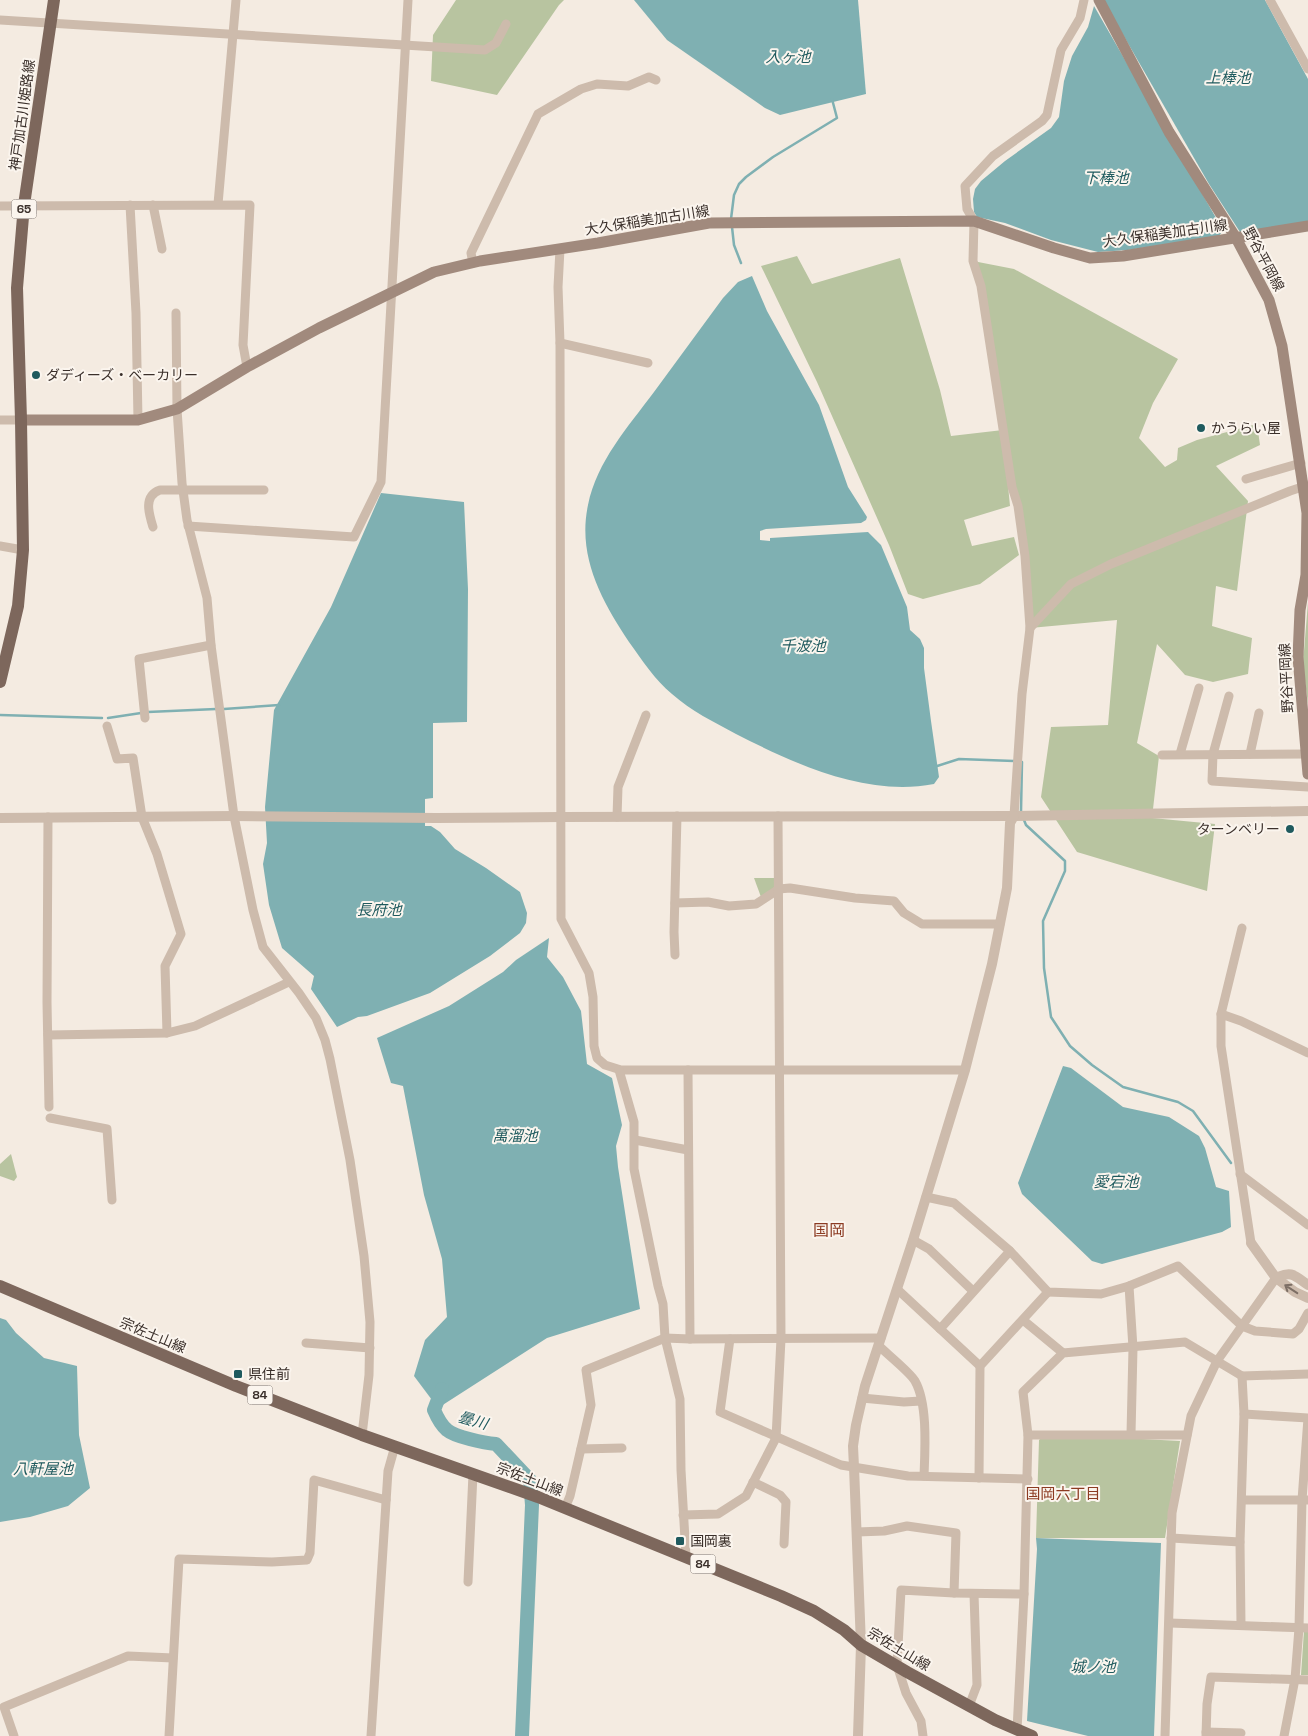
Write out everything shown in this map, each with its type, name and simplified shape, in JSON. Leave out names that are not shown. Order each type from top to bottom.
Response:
[{"type":"main road","name":"神戸加古川姫路線","points":[[0,682],[18,606],[23,550],[22,420],[16,288],[24,205],[54,0]]},
{"type":"main road","name":"野谷平岡線","points":[[1098,0],[1169,132],[1236,238],[1269,300],[1282,346],[1306,486],[1308,514],[1306,575],[1300,610],[1298,657],[1308,774]]},
{"type":"main road","name":"大久保稲美加古川線","points":[[22,420],[138,420],[148,418],[177,409],[247,367],[319,328],[434,272],[473,263],[708,223],[974,221],[1090,258],[1123,256],[1308,226]]},
{"type":"main road","name":"宗佐土山線","points":[[0,1286],[179,1363],[362,1435],[538,1497],[781,1596],[814,1611],[844,1630],[861,1645],[907,1672],[969,1706],[1032,1736]]},
{"type":"street","points":[[218,204],[236,0]]},
{"type":"street","points":[[188,526],[354,537],[381,482],[408,0]]},
{"type":"street","points":[[858,1736],[861,1645],[853,1446],[856,1425],[862,1398],[965,1070],[1000,924],[1007,888],[1010,824],[1014,816],[1022,694],[1030,628],[1029,589],[1018,506],[1012,488],[981,286],[972,261],[974,221],[967,209],[966,186],[993,156],[1042,121],[1047,115],[1061,50],[1080,18],[1084,0]]},
{"type":"street","points":[[1270,0],[1308,69]]},
{"type":"street","points":[[0,20],[233,36],[485,50],[496,43],[506,24]]},
{"type":"street","points":[[473,263],[471,254],[538,114],[581,89],[598,84],[628,86],[649,77],[656,80]]},
{"type":"street","points":[[130,205],[136,313],[138,420]]},
{"type":"street","points":[[153,205],[162,249]]},
{"type":"street","points":[[0,206],[250,205],[243,345],[247,367]]},
{"type":"street","points":[[560,249],[558,287],[560,343],[562,920],[589,973],[593,997],[594,1046],[597,1058],[619,1070],[965,1070]]},
{"type":"street","points":[[176,313],[177,409],[183,489],[188,526],[207,598],[211,645],[234,816],[253,910],[263,947],[316,1018],[330,1059],[350,1160],[369,1301],[370,1375],[362,1435]]},
{"type":"street","points":[[560,343],[648,363]]},
{"type":"street","points":[[0,420],[22,420]]},
{"type":"street","points":[[1246,479],[1301,463]]},
{"type":"street","points":[[1030,628],[1071,584],[1151,547],[1306,486]]},
{"type":"street","points":[[153,527],[149,512],[149,500],[154,492],[160,490],[264,490]]},
{"type":"street","points":[[0,546],[23,550]]},
{"type":"street","points":[[145,718],[139,658],[211,645]]},
{"type":"street","points":[[1180,754],[1198,688]]},
{"type":"street","points":[[1229,696],[1213,754],[1212,781],[1308,787]]},
{"type":"street","points":[[1250,754],[1259,713]]},
{"type":"street","points":[[617,816],[618,787],[646,715]]},
{"type":"street","points":[[107,726],[117,759],[133,758],[142,817],[157,854],[182,934],[165,966],[167,1033]]},
{"type":"street","points":[[1162,755],[1306,754]]},
{"type":"street","points":[[0,818],[234,816],[436,818],[561,816],[1014,816],[1308,810]]},
{"type":"street","points":[[676,816],[676,955]]},
{"type":"street","points":[[683,1515],[718,1514],[746,1496],[776,1438],[781,1339],[778,816]]},
{"type":"street","points":[[48,817],[49,1107]]},
{"type":"street","points":[[675,903],[708,902],[729,906],[756,904],[779,889],[790,888],[855,898],[894,901],[904,913],[922,924],[1000,924]]},
{"type":"street","points":[[1242,928],[1222,1014],[1221,1046],[1251,1243],[1276,1278],[1308,1298]]},
{"type":"street","points":[[48,1035],[167,1033],[195,1026],[289,982]]},
{"type":"street","points":[[1222,1014],[1241,1020],[1308,1053]]},
{"type":"street","points":[[619,1070],[634,1122],[634,1169],[663,1304],[665,1338],[680,1399],[681,1470],[686,1557]]},
{"type":"street","points":[[688,1070],[690,1339]]},
{"type":"street","points":[[50,1118],[107,1129],[112,1200]]},
{"type":"street","points":[[635,1140],[688,1150]]},
{"type":"street","points":[[1240,1174],[1308,1225]]},
{"type":"street","points":[[926,1197],[954,1204],[1010,1252],[1048,1292],[1102,1294],[1129,1286],[1178,1266],[1242,1326],[1255,1331],[1294,1334],[1308,1313]]},
{"type":"street","points":[[913,1240],[929,1249],[973,1291]]},
{"type":"street","points":[[940,1329],[1010,1252]]},
{"type":"street","points":[[1165,1736],[1172,1513],[1191,1416],[1217,1361],[1276,1278],[1283,1274],[1292,1274],[1308,1285]]},
{"type":"street","points":[[1129,1286],[1133,1348],[1131,1434]]},
{"type":"street","points":[[897,1289],[980,1366]]},
{"type":"street","points":[[979,1478],[980,1366],[1048,1292]]},
{"type":"street","points":[[1023,1320],[1063,1353]]},
{"type":"street","points":[[565,1508],[570,1496],[591,1405],[586,1370],[665,1338],[880,1342],[915,1380],[921,1401],[925,1430],[924,1476]]},
{"type":"street","points":[[730,1339],[720,1412],[841,1466],[908,1476],[1028,1479]]},
{"type":"street","points":[[1017,1730],[1028,1479],[1028,1435],[1023,1392],[1063,1353],[1185,1342],[1242,1376],[1308,1374]]},
{"type":"street","points":[[306,1343],[370,1348]]},
{"type":"street","points":[[1241,1625],[1240,1542],[1244,1414],[1242,1376]]},
{"type":"street","points":[[862,1398],[904,1402],[921,1401]]},
{"type":"street","points":[[1244,1414],[1308,1418],[1304,1628],[1284,1736]]},
{"type":"street","points":[[1028,1435],[1187,1435]]},
{"type":"street","points":[[371,1736],[388,1471],[395,1446]]},
{"type":"street","points":[[581,1449],[622,1448]]},
{"type":"street","points":[[468,1582],[473,1474]]},
{"type":"street","points":[[169,1736],[178,1559],[272,1562],[307,1560],[310,1553],[314,1480],[386,1500]]},
{"type":"street","points":[[753,1482],[780,1495],[786,1502],[784,1544]]},
{"type":"street","points":[[1242,1500],[1305,1500]]},
{"type":"street","points":[[857,1532],[884,1531],[908,1526],[956,1533],[954,1593]]},
{"type":"street","points":[[1171,1538],[1240,1542]]},
{"type":"street","points":[[923,1736],[921,1722],[906,1694],[897,1665],[900,1590],[974,1594],[1024,1594]]},
{"type":"street","points":[[969,1706],[977,1685],[974,1594]]},
{"type":"street","points":[[1170,1623],[1304,1628]]},
{"type":"street","points":[[14,1736],[2,1708],[128,1656],[173,1658]]},
{"type":"street","points":[[1241,1733],[1206,1734],[1207,1704],[1211,1677],[1308,1680]]},
{"type":"green space","points":[[456,0],[564,0],[497,95],[431,81],[433,35]]},
{"type":"green space","points":[[797,256],[812,284],[900,258],[940,390],[951,436],[1003,430],[973,261],[1014,269],[1178,359],[1153,403],[1139,438],[1165,467],[1177,460],[1178,448],[1197,440],[1257,424],[1260,445],[1216,466],[1248,501],[1237,591],[1216,586],[1212,626],[1252,638],[1248,674],[1213,682],[1185,675],[1157,644],[1137,743],[1159,756],[1152,818],[1215,824],[1207,891],[1077,852],[1041,797],[1051,727],[1108,725],[1117,620],[1030,628],[1023,542],[1003,434],[1010,506],[964,520],[972,546],[1014,537],[1019,555],[980,584],[923,599],[908,594],[889,545],[817,382],[761,266]]},
{"type":"green space","points":[[1308,602],[1308,704],[1303,655]]},
{"type":"green space","points":[[754,878],[774,878],[774,889],[761,897]]},
{"type":"green space","points":[[11,1154],[17,1177],[14,1181],[0,1176],[0,1164]]},
{"type":"green space","points":[[1046,1434],[1180,1441],[1165,1538],[1036,1538],[1039,1440]]},
{"type":"green space","points":[[1304,1631],[1308,1632],[1308,1675],[1301,1675]]},
{"type":"water","name":"入ヶ池","points":[[634,0],[858,0],[866,94],[780,115],[765,108],[667,40]]},
{"type":"water","name":"上棒池","points":[[1103,0],[1265,0],[1308,79],[1308,224],[1240,232],[1209,184]]},
{"type":"water","name":"下棒池","points":[[1094,6],[1223,230],[1219,236],[1128,250],[1098,252],[1051,240],[1005,223],[977,217],[974,212],[973,199],[975,189],[981,181],[1051,128],[1059,117],[1064,81],[1072,56],[1088,27]]},
{"type":"water","name":"千波池","points":[[752,276],[767,311],[819,405],[848,487],[867,517],[861,523],[766,529],[760,531],[760,540],[770,541],[770,538],[868,532],[881,545],[907,607],[910,630],[920,639],[924,648],[924,668],[939,777],[934,784],[908,787],[883,786],[857,782],[832,775],[782,756],[703,716],[672,694],[649,670],[610,611],[594,578],[586,543],[585,524],[592,489],[598,474],[624,432],[723,298],[738,282]]},
{"type":"water","name":"長府池","points":[[381,493],[464,502],[468,589],[467,722],[433,723],[433,798],[425,799],[425,826],[431,826],[440,832],[455,849],[520,892],[527,913],[526,923],[520,933],[490,956],[430,993],[367,1016],[358,1017],[337,1027],[311,989],[314,976],[282,948],[269,905],[263,864],[267,843],[265,807],[274,710],[331,607]]},
{"type":"water","name":"萬溜池","points":[[549,938],[547,957],[563,977],[581,1011],[587,1064],[612,1078],[622,1125],[616,1146],[618,1167],[640,1309],[547,1338],[438,1408],[414,1376],[425,1340],[447,1317],[442,1259],[424,1195],[403,1086],[391,1083],[377,1038],[449,1006],[503,972],[516,960]]},
{"type":"water","name":"愛宕池","points":[[1063,1066],[1071,1068],[1123,1107],[1169,1117],[1199,1136],[1205,1148],[1216,1187],[1229,1191],[1231,1227],[1222,1232],[1102,1264],[1092,1261],[1022,1194],[1018,1183]]},
{"type":"water","name":"八軒屋池","points":[[0,1318],[6,1320],[16,1333],[44,1358],[77,1366],[79,1435],[90,1488],[68,1506],[30,1517],[0,1522]]},
{"type":"water","name":"城ノ池","points":[[1036,1538],[1161,1543],[1154,1736],[1088,1736],[1027,1721],[1037,1549]]},
{"type":"waterway","points":[[731,219],[734,195],[739,184],[773,157],[837,118],[832,99]]},
{"type":"waterway","points":[[732,227],[734,245],[741,263]]},
{"type":"waterway","points":[[224,709],[279,705]]},
{"type":"waterway","points":[[148,712],[216,709]]},
{"type":"waterway","points":[[108,718],[141,713]]},
{"type":"waterway","points":[[0,715],[102,718]]},
{"type":"waterway","points":[[934,767],[959,759],[1014,761]]},
{"type":"waterway","points":[[1021,812],[1022,762]]},
{"type":"waterway","points":[[1024,820],[1026,825],[1065,861],[1065,871],[1043,921],[1044,968],[1051,1017],[1070,1046],[1092,1065],[1123,1087],[1178,1102],[1193,1111],[1231,1163]]},
{"type":"waterway","name":"曇川","points":[[442,1389],[434,1410],[445,1428],[451,1433],[463,1437],[496,1444],[530,1480],[532,1505],[522,1736]]},
{"type":"place","name":"ダディーズ・ベーカリー","points":[[36,375]]},
{"type":"place","name":"かうらい屋","points":[[1201,428]]},
{"type":"place","name":"ターンベリー","points":[[1290,829]]},
{"type":"place","name":"県住前","points":[[238,1374]]},
{"type":"place","name":"国岡裏","points":[[680,1541]]},
{"type":"district","name":"国岡","points":[[829,1230]]},
{"type":"district","name":"国岡六丁目","points":[[1063,1493]]}]
